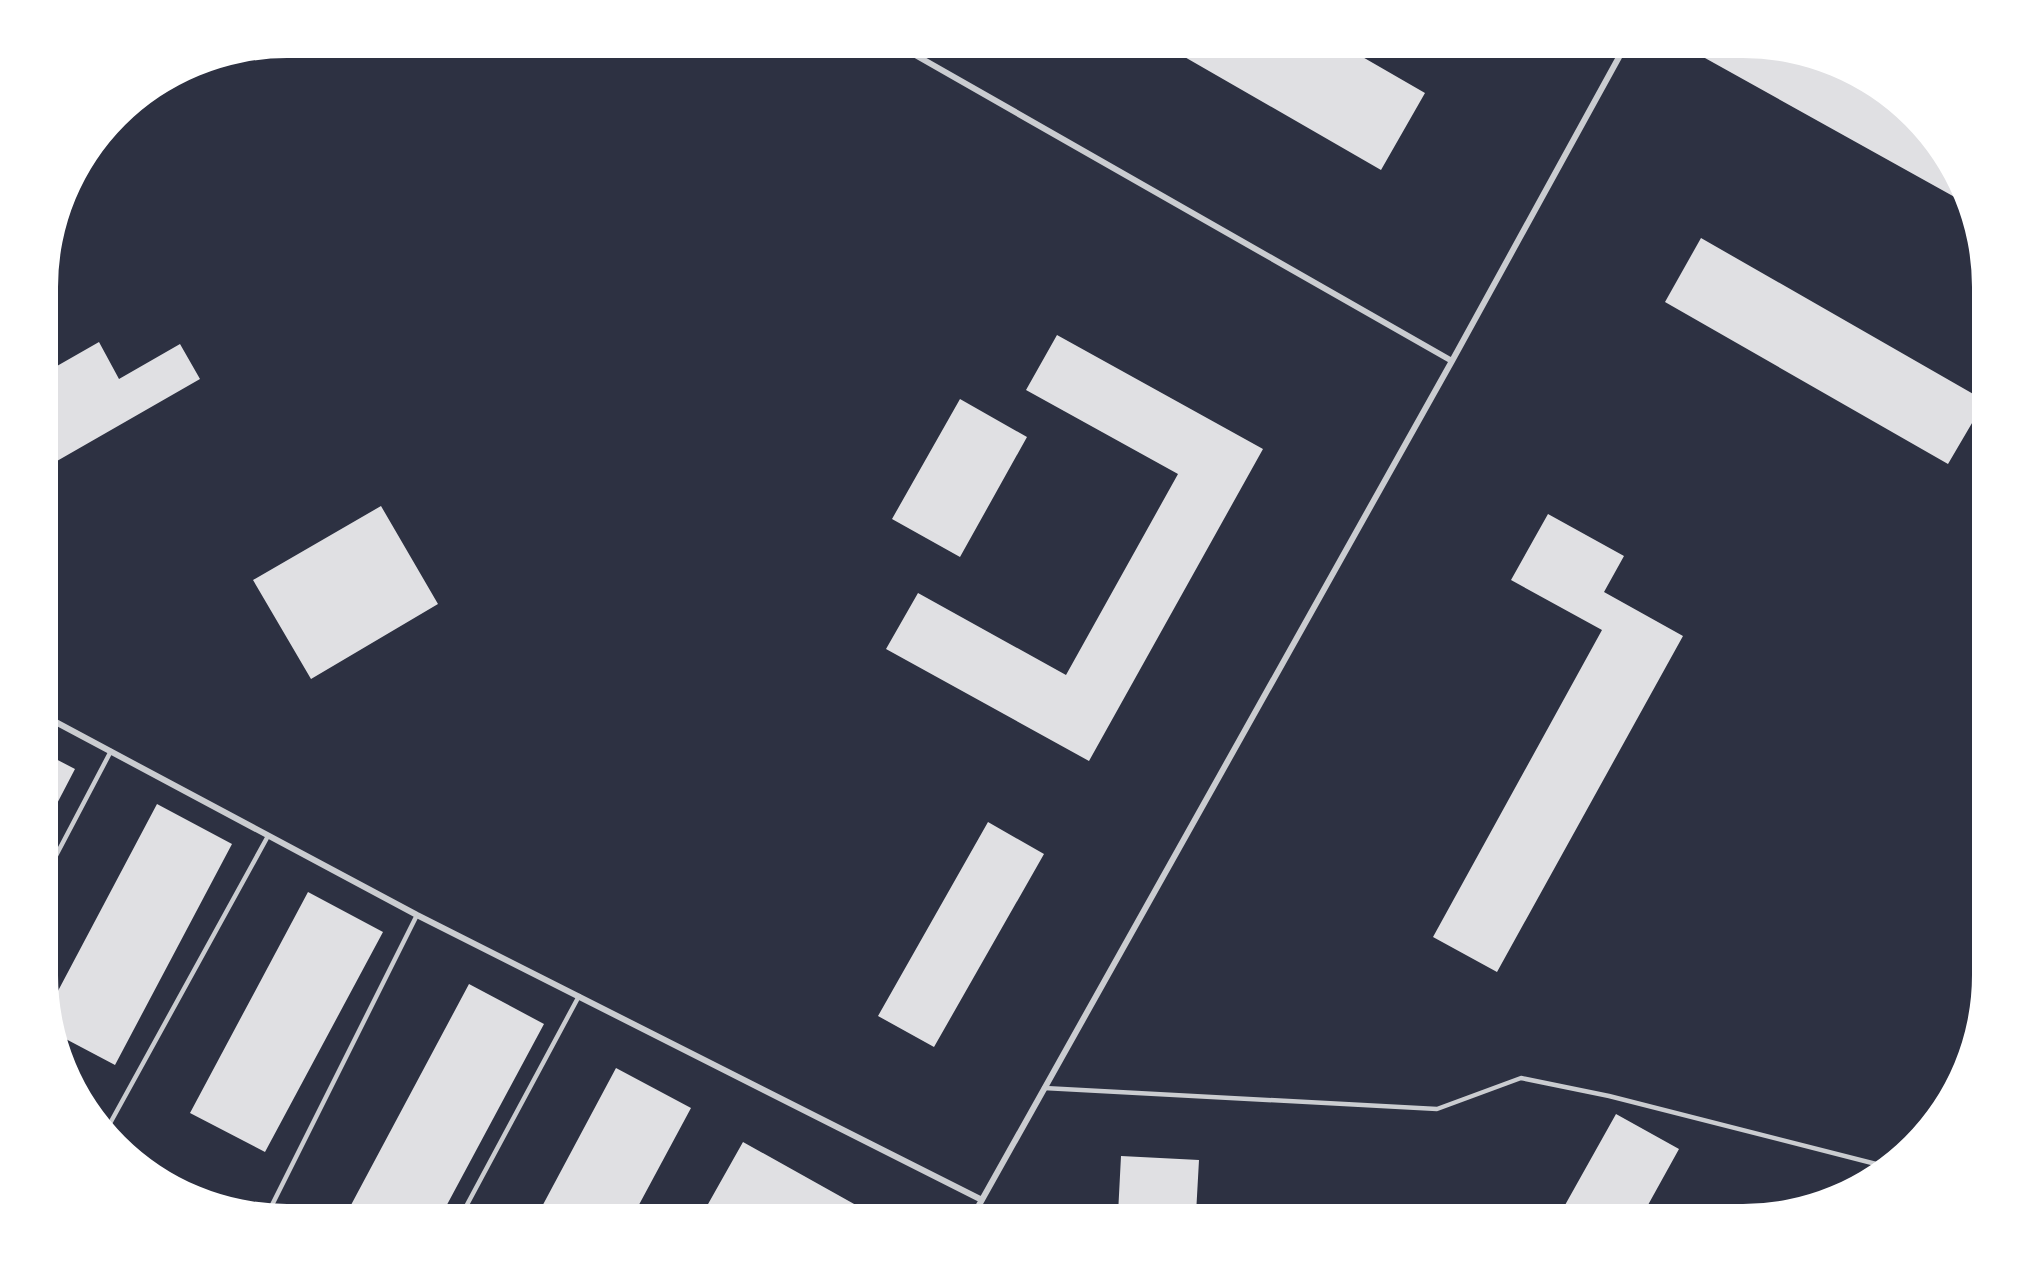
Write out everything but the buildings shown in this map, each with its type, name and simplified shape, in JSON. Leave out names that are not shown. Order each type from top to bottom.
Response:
[{"type":"street","points":[[920,58],[1452,362]]},
{"type":"street","points":[[980,1204],[1452,362],[1619,58]]},
{"type":"street","points":[[58,722],[417,915],[982,1200]]},
{"type":"lane","points":[[58,852],[111,751]]},
{"type":"lane","points":[[111,1121],[268,836]]},
{"type":"lane","points":[[273,1203],[417,915]]},
{"type":"lane","points":[[467,1204],[579,996]]},
{"type":"lane","points":[[1044,1088],[1437,1109],[1521,1078],[1609,1096],[1873,1163]]}]
